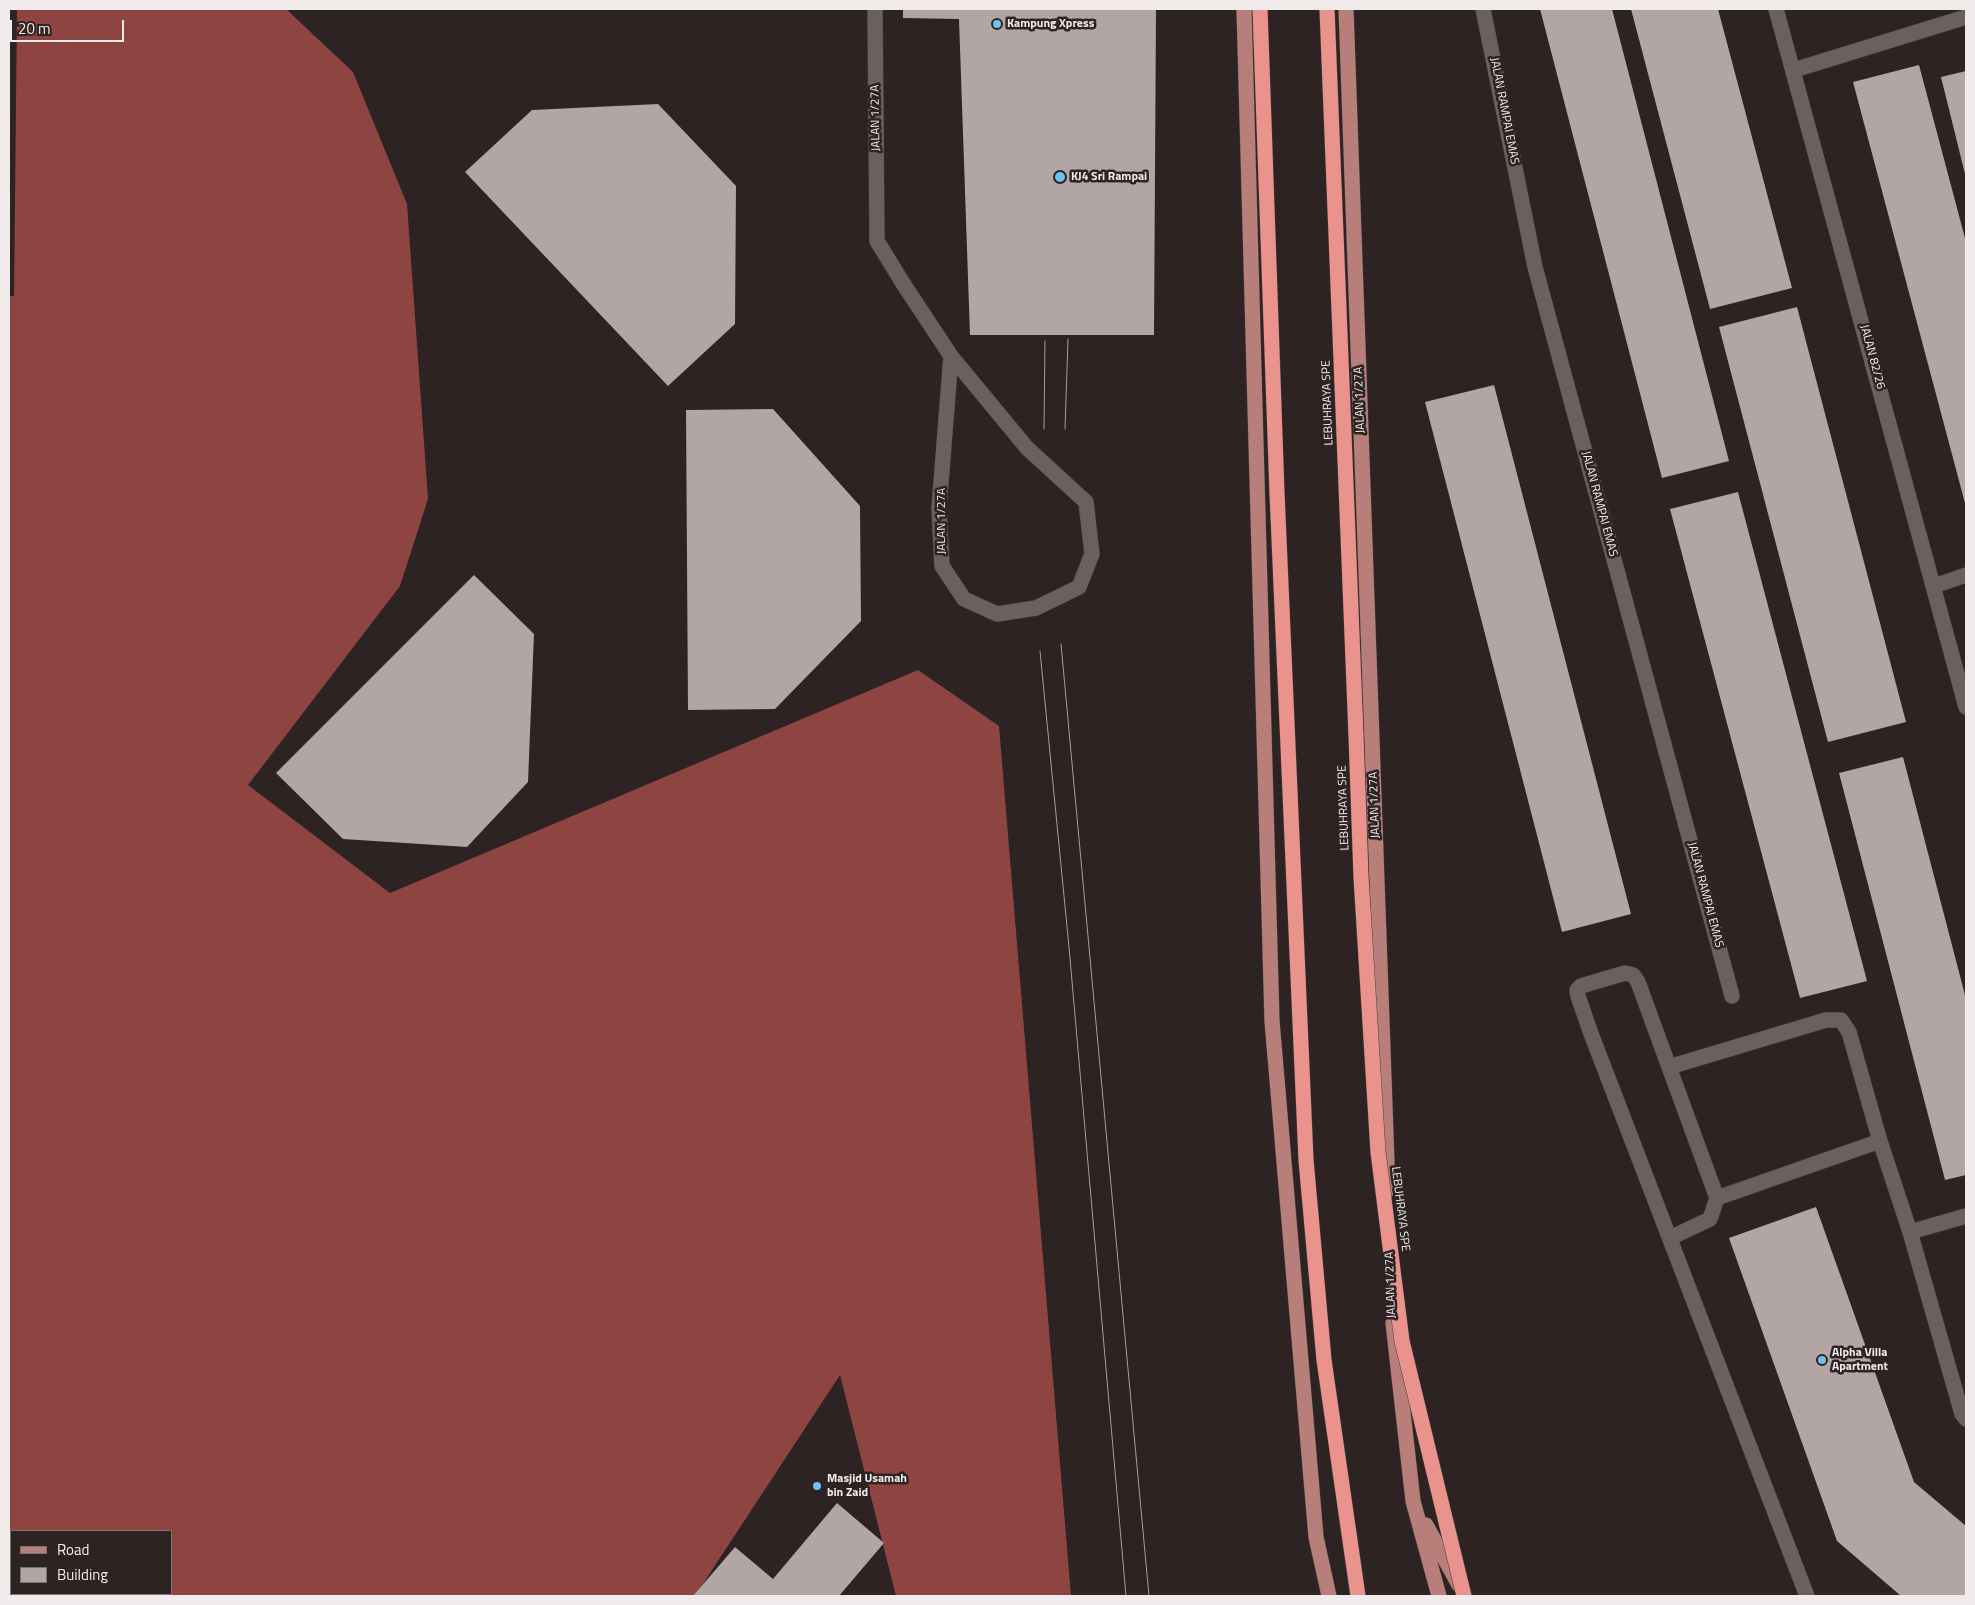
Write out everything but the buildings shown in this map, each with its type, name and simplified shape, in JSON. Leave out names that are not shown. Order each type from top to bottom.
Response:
[{"type":"highway","points":[[1260,9],[1277,492],[1306,1160],[1324,1360],[1358,1596]]},
{"type":"highway","name":"LEBUHRAYA SPE","points":[[1327,9],[1361,877],[1378,1152],[1402,1341],[1465,1596]]},
{"type":"main road","points":[[1244,9],[1272,1021],[1316,1537],[1329,1596]]},
{"type":"main road","name":"JALAN 1/27A","points":[[1346,9],[1386,1118],[1390,1304],[1413,1501],[1439,1596]]},
{"type":"main road","points":[[1413,1501],[1465,1596]]},
{"type":"street","name":"JALAN 1/27A","points":[[875,9],[878,241],[904,285],[951,356],[1027,448],[1086,502],[1092,554],[1079,587],[1036,608],[997,614],[972,603],[964,599],[942,566],[940,508],[951,356]]},
{"type":"street","name":"JALAN RAMPAI EMAS","points":[[1483,9],[1536,267],[1732,996]]},
{"type":"street","name":"JALAN 82/26","points":[[1776,9],[1966,707]]},
{"type":"street","points":[[1794,70],[1966,17]]},
{"type":"street","points":[[1934,586],[1966,576]]},
{"type":"street","points":[[1670,1238],[1710,1219],[1717,1198],[1638,982],[1633,975],[1625,973],[1581,986],[1577,990],[1578,996],[1590,1031],[1807,1596]]},
{"type":"street","points":[[1669,1066],[1826,1020],[1840,1020],[1849,1032],[1880,1141],[1910,1232],[1962,1414],[1966,1419]]},
{"type":"street","points":[[1717,1198],[1880,1141]]},
{"type":"street","points":[[1910,1232],[1966,1216]]},
{"type":"path","points":[[9,1581],[10,1596]]},
{"type":"shaded area","points":[[17,9],[286,9],[353,72],[407,204],[428,499],[400,586],[248,785],[390,893],[918,670],[999,726],[1071,1596],[896,1596],[840,1375],[695,1596],[9,1596],[9,296],[14,296]]},
{"type":"tram line","points":[[1065,429],[1068,339]]},
{"type":"tram line","points":[[1044,429],[1045,341]]},
{"type":"tram line","points":[[1061,644],[1149,1596]]},
{"type":"tram line","points":[[1040,651],[1069,947],[1126,1596]]},
{"type":"place","name":"Kampung Xpress","points":[[997,24]]},
{"type":"place","name":"KJ4 Sri Rampai","points":[[1060,177]]},
{"type":"place","name":"Alpha Villa Apartment","points":[[1822,1360]]},
{"type":"place","name":"Masjid Usamah bin Zaid","points":[[817,1486]]}]
